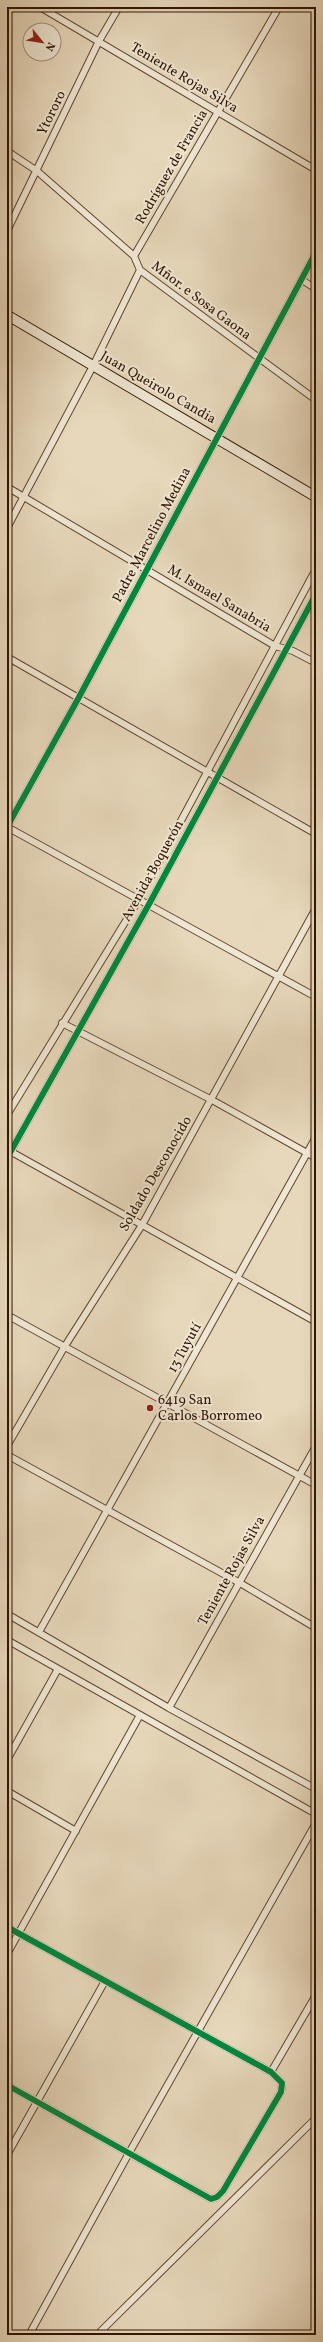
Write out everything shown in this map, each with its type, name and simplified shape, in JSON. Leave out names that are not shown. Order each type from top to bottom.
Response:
[{"type":"street","name":"Teniente Rojas Silva","points":[[40,7],[316,170]]},
{"type":"street","name":"Ytororo","points":[[7,230],[99,41],[119,7]]},
{"type":"street","name":"Rodríguez de Francia","points":[[134,256],[279,7]]},
{"type":"street","name":"Mñor. e Sosa Gaona","points":[[7,151],[37,171],[134,256],[140,270],[258,359],[316,400]]},
{"type":"street","name":"Padre Marcelino Medina","points":[[7,827],[218,438],[258,359],[316,252]]},
{"type":"street","points":[[7,528],[93,366],[140,270]]},
{"type":"street","points":[[302,280],[316,289]]},
{"type":"street","name":"Juan Queirolo Candia","points":[[7,315],[316,497]]},
{"type":"street","name":"M. Ismael Sanabria","points":[[7,487],[275,646],[287,649],[316,663]]},
{"type":"street","name":"Avenida Boquerón","points":[[7,1115],[138,901],[316,569]]},
{"type":"street","name":"Avenida Boquerón","points":[[7,1158],[9,1150],[79,1031],[148,906],[316,594]]},
{"type":"street","points":[[7,656],[316,834]]},
{"type":"street","points":[[7,827],[138,901],[316,997]]},
{"type":"street","name":"Soldado Desconocido","points":[[7,1446],[65,1346],[142,1225],[212,1100],[316,908]]},
{"type":"street","points":[[62,1023],[212,1100],[316,1158]]},
{"type":"street","name":"13 Tuyutí","points":[[39,1632],[316,1137]]},
{"type":"street","points":[[9,1150],[316,1322]]},
{"type":"street","points":[[7,1315],[316,1485]]},
{"type":"street","name":"Teniente Rojas Silva","points":[[169,1708],[316,1446]]},
{"type":"street","points":[[7,1455],[107,1512],[240,1583],[316,1628]]},
{"type":"street","points":[[7,1614],[169,1708],[316,1789]]},
{"type":"street","points":[[7,1640],[316,1814]]},
{"type":"street","points":[[7,1760],[58,1669]]},
{"type":"street","points":[[7,1954],[140,1715]]},
{"type":"street","points":[[7,1791],[76,1831]]},
{"type":"street","points":[[29,2335],[129,2153],[199,2032],[316,1823]]},
{"type":"street","points":[[7,1927],[271,2072],[282,2083],[281,2092],[217,2197],[211,2199],[7,2085]]},
{"type":"street","points":[[7,2155],[36,2101],[105,1981]]},
{"type":"street","points":[[271,2072],[316,1995]]},
{"type":"street","points":[[97,2335],[316,2118]]},
{"type":"cycle path","points":[[7,827],[78,699],[316,252]]},
{"type":"cycle path","points":[[7,1158],[148,906],[316,594]]},
{"type":"cycle path","points":[[7,1927],[271,2072],[282,2083],[281,2092],[223,2191],[217,2197],[211,2199],[7,2085]]},
{"type":"place","name":"6419 San Carlos Borromeo","points":[[150,1408]]}]
